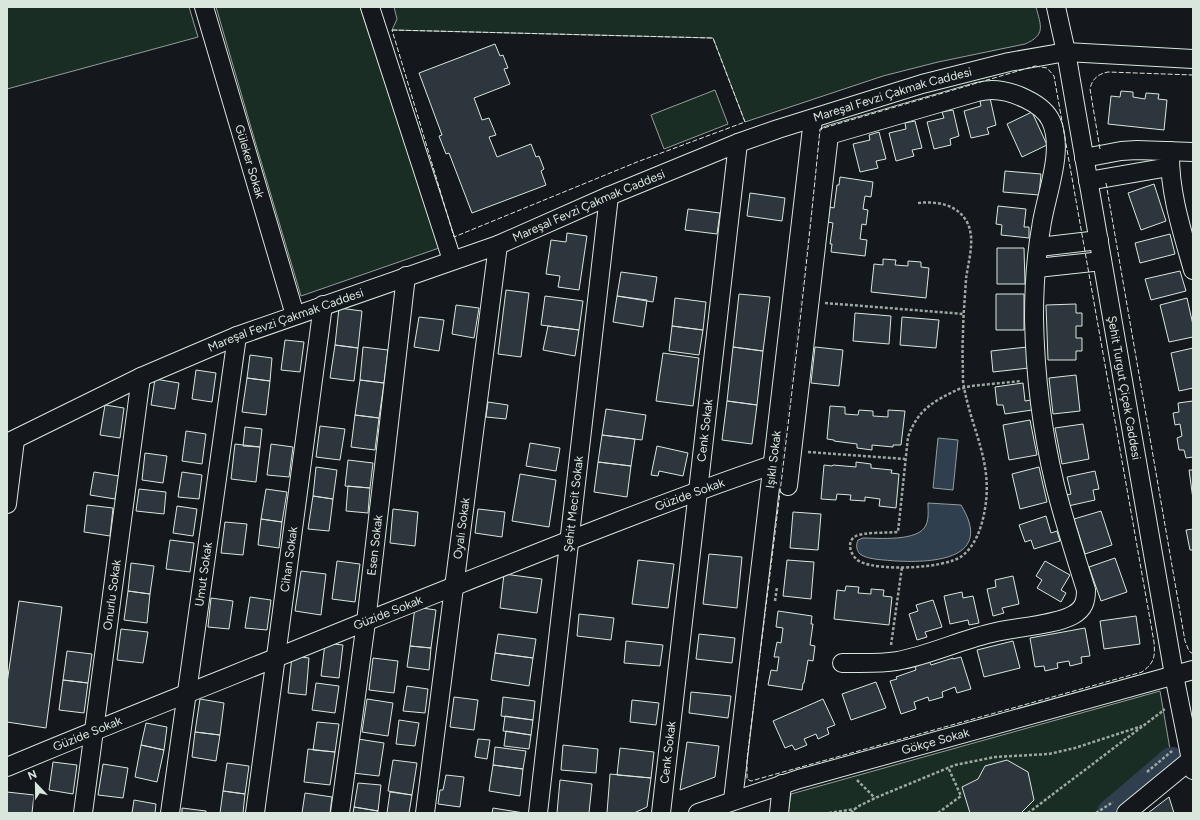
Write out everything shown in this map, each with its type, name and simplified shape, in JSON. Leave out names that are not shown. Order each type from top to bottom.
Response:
[{"type":"street","name":"Güleker Sokak","points":[[204,7],[295,315]]},
{"type":"street","points":[[370,7],[452,260]]},
{"type":"street","name":"Şehit Turgut Çiçek Caddesi","points":[[1056,7],[1066,52],[1174,675],[1192,763]]},
{"type":"street","name":"Mareşal Fevzi Çakmak Caddesi","points":[[11,442],[141,377],[237,336],[498,245],[609,196],[778,129],[922,84],[1009,62],[1066,52],[1193,59]]},
{"type":"street","points":[[788,486],[829,135],[977,92],[993,90],[1011,93],[1030,100],[1042,109],[1051,120],[1055,133],[1054,170],[1041,227],[1037,268],[1034,318],[1038,379],[1046,441],[1055,484],[1086,590],[1086,600],[1082,608],[1073,615],[1056,621],[995,632],[914,657],[889,662],[842,663]]},
{"type":"street","name":"Işıklı Sokak","points":[[733,800],[813,119]]},
{"type":"street","name":"Cenk Sokak","points":[[661,813],[738,144]]},
{"type":"street","points":[[1084,158],[1137,150],[1170,159]]},
{"type":"street","points":[[1088,181],[1193,152]]},
{"type":"street","points":[[1170,159],[1174,200],[1193,270]]},
{"type":"street","name":"Şehit Mecit Sokak","points":[[538,813],[609,196]]},
{"type":"street","points":[[1039,247],[1099,240]]},
{"type":"street","name":"Oyalı Sokak","points":[[425,813],[498,245]]},
{"type":"street","points":[[1037,268],[1102,261]]},
{"type":"street","name":"Esen Sokak","points":[[340,813],[366,622],[406,276]]},
{"type":"street","name":"Cihan Sokak","points":[[255,813],[323,305]]},
{"type":"street","name":"Umut Sokak","points":[[170,813],[237,336]]},
{"type":"street","name":"Onurlu Sokak","points":[[83,813],[141,377]]},
{"type":"street","points":[[7,504],[11,442]]},
{"type":"street","name":"Güzide Sokak","points":[[7,767],[188,692],[569,540],[699,490],[772,465]]},
{"type":"street","name":"Gökçe Sokak","points":[[698,813],[782,784],[1193,670]]},
{"type":"street","points":[[1126,813],[1192,763]]},
{"type":"street","points":[[778,813],[782,784]]},
{"type":"path","points":[[918,202],[941,203],[950,206],[959,212],[967,222],[970,233],[971,246],[966,278],[962,335],[964,388],[985,461],[987,483],[984,515],[977,537],[970,548],[961,556],[950,561],[922,567],[902,567],[863,563],[857,560],[852,554],[850,547],[851,540],[855,536],[862,534],[898,532],[908,437],[912,426],[919,415],[931,404],[964,388],[1038,379]]},
{"type":"path","points":[[809,302],[964,314]]},
{"type":"path","points":[[792,450],[905,459]]},
{"type":"path","points":[[889,662],[902,567]]},
{"type":"path","points":[[1028,813],[1164,710]]},
{"type":"path","points":[[851,813],[855,809],[875,798],[948,767],[995,757],[1049,754],[1075,748],[1142,726]]},
{"type":"path","points":[[844,767],[875,798]]},
{"type":"path","points":[[938,813],[961,796],[948,767]]},
{"type":"path","points":[[829,813],[855,809]]},
{"type":"green space","points":[[7,7],[189,7],[198,37],[7,89]]},
{"type":"green space","points":[[216,7],[360,7],[439,248],[301,296]]},
{"type":"green space","points":[[394,7],[1036,7],[1040,29],[1039,33],[1032,41],[1025,44],[938,62],[883,76],[745,122],[713,38],[392,30],[397,19]]},
{"type":"green space","points":[[715,90],[728,124],[664,149],[651,115]]},
{"type":"green space","points":[[1160,691],[1172,761],[1111,813],[788,813],[791,794]]},
{"type":"water","points":[[938,438],[958,440],[953,490],[933,488]]},
{"type":"water","points":[[928,503],[961,505],[969,523],[970,537],[965,547],[956,554],[927,561],[896,561],[877,559],[860,554],[857,547],[857,542],[863,538],[907,537],[922,530],[928,520]]},
{"type":"building","points":[[495,44],[500,56],[503,55],[508,68],[504,69],[510,84],[474,98],[482,120],[489,118],[496,135],[489,137],[497,157],[531,144],[536,157],[539,156],[544,169],[541,171],[546,185],[472,213],[449,153],[446,154],[439,136],[442,135],[419,73]]},
{"type":"building","points":[[1121,91],[1133,92],[1133,97],[1145,99],[1146,93],[1159,94],[1158,99],[1167,100],[1164,130],[1108,124],[1111,96],[1120,97]]},
{"type":"building","points":[[990,98],[996,125],[987,128],[989,134],[971,138],[964,111],[981,106],[980,101]]},
{"type":"building","points":[[953,110],[959,136],[950,139],[951,145],[934,149],[927,122],[944,118],[942,112]]},
{"type":"building","points":[[1032,112],[1047,145],[1022,157],[1007,124]]},
{"type":"building","points":[[915,121],[922,148],[912,150],[914,156],[896,161],[889,133],[906,129],[905,123]]},
{"type":"building","points":[[879,132],[886,159],[876,161],[878,168],[860,172],[853,144],[870,140],[869,135]]},
{"type":"building","points":[[1005,171],[1041,174],[1039,195],[1003,192]]},
{"type":"building","points":[[840,177],[873,182],[871,197],[865,196],[863,209],[868,210],[866,225],[862,224],[860,239],[867,240],[865,256],[831,252],[832,244],[830,244],[833,223],[828,222],[830,207],[834,208],[837,185],[839,185]]},
{"type":"building","points":[[1154,184],[1166,221],[1141,230],[1128,193]]},
{"type":"building","points":[[750,193],[785,198],[782,221],[747,216]]},
{"type":"building","points":[[998,206],[1026,209],[1024,227],[1029,227],[1029,238],[1001,235],[1002,225],[996,224]]},
{"type":"building","points":[[688,209],[720,213],[717,234],[685,230]]},
{"type":"building","points":[[567,233],[587,236],[579,290],[558,287],[560,276],[546,274],[551,240],[566,242]]},
{"type":"building","points":[[1170,234],[1175,254],[1140,263],[1135,243]]},
{"type":"building","points":[[997,248],[1024,248],[1025,284],[997,284]]},
{"type":"building","points":[[883,259],[896,260],[895,265],[908,266],[908,261],[921,262],[921,267],[929,268],[926,298],[871,292],[874,264],[883,265]]},
{"type":"building","points":[[1180,271],[1186,291],[1151,300],[1145,279]]},
{"type":"building","points":[[621,272],[657,277],[653,302],[617,296]]},
{"type":"building","points":[[506,290],[529,293],[521,357],[498,354]]},
{"type":"building","points":[[739,294],[770,297],[763,351],[733,347]]},
{"type":"building","points":[[996,294],[1024,294],[1024,330],[996,330]]},
{"type":"building","points":[[545,296],[583,301],[579,330],[541,325]]},
{"type":"building","points":[[617,296],[647,300],[643,327],[613,322]]},
{"type":"building","points":[[675,298],[706,302],[703,330],[672,326]]},
{"type":"building","points":[[1187,298],[1193,325],[1193,337],[1169,342],[1160,305]]},
{"type":"building","points":[[1076,304],[1076,313],[1082,313],[1082,326],[1076,326],[1076,338],[1082,338],[1082,351],[1076,351],[1076,360],[1048,360],[1046,305]]},
{"type":"building","points":[[456,305],[479,308],[474,338],[452,334]]},
{"type":"building","points":[[339,308],[362,311],[358,348],[335,345]]},
{"type":"building","points":[[855,313],[891,316],[889,344],[853,341]]},
{"type":"building","points":[[419,317],[444,320],[439,351],[414,347]]},
{"type":"building","points":[[902,317],[939,320],[936,348],[900,345]]},
{"type":"building","points":[[548,326],[579,330],[575,356],[543,350]]},
{"type":"building","points":[[672,326],[703,330],[699,355],[669,351]]},
{"type":"building","points":[[285,340],[304,342],[300,372],[281,370]]},
{"type":"building","points":[[335,345],[358,348],[354,381],[330,378]]},
{"type":"building","points":[[363,347],[388,350],[384,383],[360,380]]},
{"type":"building","points":[[733,347],[763,351],[757,405],[727,401]]},
{"type":"building","points":[[815,347],[843,350],[839,386],[811,383]]},
{"type":"building","points":[[1027,347],[1029,368],[993,372],[991,351]]},
{"type":"building","points":[[1193,348],[1193,388],[1179,391],[1171,353]]},
{"type":"building","points":[[663,353],[699,358],[693,406],[656,401]]},
{"type":"building","points":[[250,355],[272,358],[270,381],[247,378]]},
{"type":"building","points":[[196,370],[216,373],[212,402],[192,399]]},
{"type":"building","points":[[1076,375],[1080,411],[1053,414],[1049,378]]},
{"type":"building","points":[[247,378],[270,381],[266,415],[242,412]]},
{"type":"building","points":[[155,379],[179,383],[175,409],[151,405]]},
{"type":"building","points":[[360,380],[384,383],[379,418],[355,415]]},
{"type":"building","points":[[1023,383],[1025,401],[1031,400],[1032,410],[1005,414],[1003,405],[997,405],[995,387]]},
{"type":"building","points":[[727,401],[757,405],[752,444],[722,440]]},
{"type":"building","points":[[1193,401],[1193,457],[1186,458],[1184,450],[1179,450],[1177,438],[1182,436],[1180,424],[1175,425],[1173,413],[1179,412],[1178,403]]},
{"type":"building","points":[[488,402],[508,405],[506,419],[486,417]]},
{"type":"building","points":[[105,405],[124,408],[120,438],[100,435]]},
{"type":"building","points":[[830,406],[845,407],[845,414],[858,415],[859,410],[873,411],[873,416],[888,417],[888,410],[905,411],[901,445],[893,445],[893,447],[872,445],[872,450],[857,448],[857,444],[827,439]]},
{"type":"building","points":[[606,409],[646,415],[642,440],[602,435]]},
{"type":"building","points":[[355,415],[379,418],[375,450],[351,447]]},
{"type":"building","points":[[1030,420],[1037,455],[1009,460],[1003,425]]},
{"type":"building","points":[[1083,424],[1089,459],[1062,464],[1055,428]]},
{"type":"building","points":[[320,426],[345,429],[340,460],[316,457]]},
{"type":"building","points":[[245,427],[262,429],[260,447],[243,446]]},
{"type":"building","points":[[186,431],[206,434],[202,464],[182,461]]},
{"type":"building","points":[[602,435],[635,439],[631,466],[598,462]]},
{"type":"building","points":[[530,443],[560,448],[556,471],[526,466]]},
{"type":"building","points":[[235,444],[260,447],[256,482],[231,479]]},
{"type":"building","points":[[271,444],[293,447],[289,477],[267,475]]},
{"type":"building","points":[[657,446],[688,453],[683,476],[659,471],[658,476],[651,475]]},
{"type":"building","points":[[145,453],[167,456],[163,483],[142,480]]},
{"type":"building","points":[[348,460],[373,463],[370,488],[345,486]]},
{"type":"building","points":[[598,462],[631,466],[627,497],[594,492]]},
{"type":"building","points":[[856,462],[871,464],[871,468],[892,470],[891,473],[899,474],[896,508],[879,506],[880,499],[865,497],[865,501],[850,500],[851,495],[837,494],[836,500],[821,499],[824,465],[856,467]]},
{"type":"building","points":[[316,467],[337,470],[333,499],[313,496]]},
{"type":"building","points":[[1039,467],[1047,502],[1020,509],[1012,474]]},
{"type":"building","points":[[1189,470],[1193,470],[1193,499]]},
{"type":"building","points":[[1095,471],[1099,489],[1093,490],[1095,500],[1068,506],[1066,495],[1071,494],[1067,477]]},
{"type":"building","points":[[94,472],[119,476],[115,499],[90,495]]},
{"type":"building","points":[[182,472],[202,475],[199,499],[178,497]]},
{"type":"building","points":[[520,474],[556,480],[549,527],[512,521]]},
{"type":"building","points":[[348,486],[370,488],[368,513],[346,511]]},
{"type":"building","points":[[139,489],[166,492],[164,514],[136,511]]},
{"type":"building","points":[[266,489],[287,492],[282,522],[261,519]]},
{"type":"building","points":[[313,496],[333,499],[329,531],[308,529]]},
{"type":"building","points":[[87,505],[113,508],[110,536],[84,532]]},
{"type":"building","points":[[177,506],[197,509],[193,536],[173,533]]},
{"type":"building","points":[[393,509],[418,512],[415,546],[390,543]]},
{"type":"building","points":[[478,509],[505,512],[502,537],[475,533]]},
{"type":"building","points":[[1101,511],[1112,545],[1085,554],[1074,519]]},
{"type":"building","points":[[793,512],[821,514],[818,550],[790,548]]},
{"type":"building","points":[[1046,516],[1051,533],[1057,531],[1060,541],[1034,549],[1031,540],[1025,542],[1019,525]]},
{"type":"building","points":[[261,519],[282,522],[279,548],[258,545]]},
{"type":"building","points":[[225,522],[247,524],[243,555],[221,553]]},
{"type":"building","points":[[1193,529],[1193,550],[1190,550],[1186,530]]},
{"type":"building","points":[[170,540],[194,543],[190,572],[166,569]]},
{"type":"building","points":[[709,554],[742,557],[737,608],[703,604]]},
{"type":"building","points":[[1115,558],[1127,592],[1101,601],[1089,567]]},
{"type":"building","points":[[638,560],[674,564],[668,608],[632,604]]},
{"type":"building","points":[[787,560],[814,562],[811,599],[783,596]]},
{"type":"building","points":[[337,561],[360,564],[355,602],[332,599]]},
{"type":"building","points":[[1045,561],[1070,575],[1061,590],[1066,593],[1061,602],[1037,588],[1042,580],[1036,576]]},
{"type":"building","points":[[131,563],[154,566],[150,594],[128,591]]},
{"type":"building","points":[[301,571],[326,574],[321,615],[295,611]]},
{"type":"building","points":[[504,574],[542,579],[537,613],[500,608]]},
{"type":"building","points":[[1013,576],[1019,604],[1002,608],[1004,613],[993,616],[987,589],[996,587],[995,580]]},
{"type":"building","points":[[846,586],[859,587],[858,593],[871,594],[871,589],[884,590],[883,596],[892,597],[889,625],[834,619],[837,590],[845,591]]},
{"type":"building","points":[[128,591],[150,594],[147,623],[124,620]]},
{"type":"building","points":[[962,592],[963,598],[973,596],[979,623],[969,625],[968,620],[950,624],[944,596]]},
{"type":"building","points":[[250,597],[271,600],[267,630],[245,628]]},
{"type":"building","points":[[211,598],[233,601],[229,629],[208,627]]},
{"type":"building","points":[[933,600],[942,627],[925,632],[927,637],[917,640],[909,614],[918,611],[916,605]]},
{"type":"building","points":[[19,601],[62,607],[46,728],[7,722],[7,683]]},
{"type":"building","points":[[415,607],[436,610],[431,648],[410,646]]},
{"type":"building","points":[[778,611],[812,616],[811,624],[813,624],[810,645],[815,646],[813,661],[808,660],[802,690],[768,685],[771,670],[777,671],[779,657],[774,657],[777,642],[781,643],[783,628],[776,627]]},
{"type":"building","points":[[579,614],[614,618],[611,640],[577,636]]},
{"type":"building","points":[[1136,616],[1140,644],[1104,649],[1100,621]]},
{"type":"building","points":[[1085,628],[1090,656],[1081,657],[1082,663],[1070,666],[1069,661],[1057,663],[1058,668],[1045,671],[1044,666],[1035,667],[1030,638]]},
{"type":"building","points":[[121,629],[148,632],[143,663],[117,660]]},
{"type":"building","points":[[498,634],[536,639],[533,658],[495,653]]},
{"type":"building","points":[[699,634],[735,638],[732,663],[696,659]]},
{"type":"building","points":[[626,641],[663,645],[660,666],[624,663]]},
{"type":"building","points":[[1013,641],[1020,668],[984,677],[977,650]]},
{"type":"building","points":[[325,643],[343,645],[339,678],[321,676]]},
{"type":"building","points":[[410,646],[431,648],[429,670],[407,667]]},
{"type":"building","points":[[67,651],[92,654],[88,683],[63,680]]},
{"type":"building","points":[[495,653],[533,658],[529,686],[491,680]]},
{"type":"building","points":[[292,656],[309,658],[306,695],[288,693]]},
{"type":"building","points":[[961,657],[971,689],[957,693],[955,687],[942,692],[943,697],[929,701],[928,697],[914,702],[916,709],[901,714],[890,681],[897,679],[896,677],[916,670],[915,666],[929,661],[931,665]]},
{"type":"building","points":[[373,658],[398,661],[394,693],[369,690]]},
{"type":"building","points":[[63,680],[88,683],[84,713],[59,710]]},
{"type":"building","points":[[876,682],[886,708],[851,720],[842,694]]},
{"type":"building","points":[[316,683],[339,686],[335,713],[312,710]]},
{"type":"building","points":[[407,686],[428,689],[425,713],[403,711]]},
{"type":"building","points":[[691,692],[731,696],[728,718],[689,713]]},
{"type":"building","points":[[454,697],[478,700],[474,730],[450,727]]},
{"type":"building","points":[[503,697],[535,701],[533,720],[501,716]]},
{"type":"building","points":[[200,699],[224,703],[220,735],[195,732]]},
{"type":"building","points":[[367,699],[393,703],[388,736],[362,732]]},
{"type":"building","points":[[823,699],[835,725],[827,728],[829,734],[818,739],[816,734],[804,739],[807,745],[795,750],[792,745],[785,748],[773,721]]},
{"type":"building","points":[[632,700],[659,703],[656,725],[630,722]]},
{"type":"building","points":[[505,716],[533,720],[531,735],[503,731]]},
{"type":"building","points":[[399,720],[419,723],[415,746],[396,744]]},
{"type":"building","points":[[317,722],[339,724],[335,752],[313,750]]},
{"type":"building","points":[[146,723],[167,727],[164,750],[141,745]]},
{"type":"building","points":[[506,731],[531,735],[529,749],[504,746]]},
{"type":"building","points":[[195,732],[220,735],[216,761],[192,757]]},
{"type":"building","points":[[358,739],[384,743],[379,776],[353,773]]},
{"type":"building","points":[[478,739],[490,740],[487,759],[475,757]]},
{"type":"building","points":[[687,742],[719,746],[715,777],[680,790]]},
{"type":"building","points":[[141,745],[164,750],[157,782],[135,777]]},
{"type":"building","points":[[563,745],[598,749],[596,773],[561,770]]},
{"type":"building","points":[[495,747],[526,751],[523,769],[493,765]]},
{"type":"building","points":[[620,748],[654,752],[651,778],[617,775]]},
{"type":"building","points":[[308,749],[335,752],[330,785],[304,782]]},
{"type":"building","points":[[393,760],[417,763],[412,795],[388,791]]},
{"type":"building","points":[[1007,760],[1028,772],[1034,800],[1021,813],[970,813],[962,787],[978,779],[985,766]]},
{"type":"building","points":[[53,762],[77,765],[73,794],[49,790]]},
{"type":"building","points":[[227,763],[249,766],[245,794],[223,791]]},
{"type":"building","points":[[103,764],[128,768],[123,798],[98,795]]},
{"type":"building","points":[[493,765],[523,769],[520,796],[489,791]]},
{"type":"building","points":[[610,774],[651,778],[647,807],[634,813],[607,813]]},
{"type":"building","points":[[446,775],[464,777],[460,807],[438,804],[440,790],[443,790]]},
{"type":"building","points":[[560,780],[592,784],[589,813],[557,813]]},
{"type":"building","points":[[358,783],[381,785],[378,811],[354,807]]},
{"type":"building","points":[[223,791],[245,794],[243,813],[220,813]]},
{"type":"building","points":[[7,792],[34,795],[32,813],[7,813]]},
{"type":"building","points":[[390,792],[412,795],[409,813],[387,813]]},
{"type":"building","points":[[305,793],[332,797],[330,813],[302,813]]},
{"type":"building","points":[[1169,797],[1174,813],[1148,813]]},
{"type":"building","points":[[134,800],[156,804],[155,813],[132,813]]},
{"type":"building","points":[[354,807],[378,811],[377,813],[353,813]]},
{"type":"building","points":[[182,808],[206,811],[206,813],[182,813]]},
{"type":"building","points":[[493,808],[524,813],[492,813]]},
{"type":"waterway","points":[[1111,813],[1172,761]]},
{"type":"fence","points":[[392,30],[713,38],[745,122],[637,162],[454,237],[392,30]]},
{"type":"fence","points":[[1035,66],[1047,68],[1054,76],[1154,642],[1152,662],[1142,672],[751,781],[747,779],[747,759],[795,365],[820,129],[1035,66]]},
{"type":"fence","points":[[1100,149],[1090,89],[1092,82],[1101,74],[1108,72],[1193,75]]},
{"type":"fence","points":[[1106,183],[1185,641],[1189,651],[1193,654]]}]
